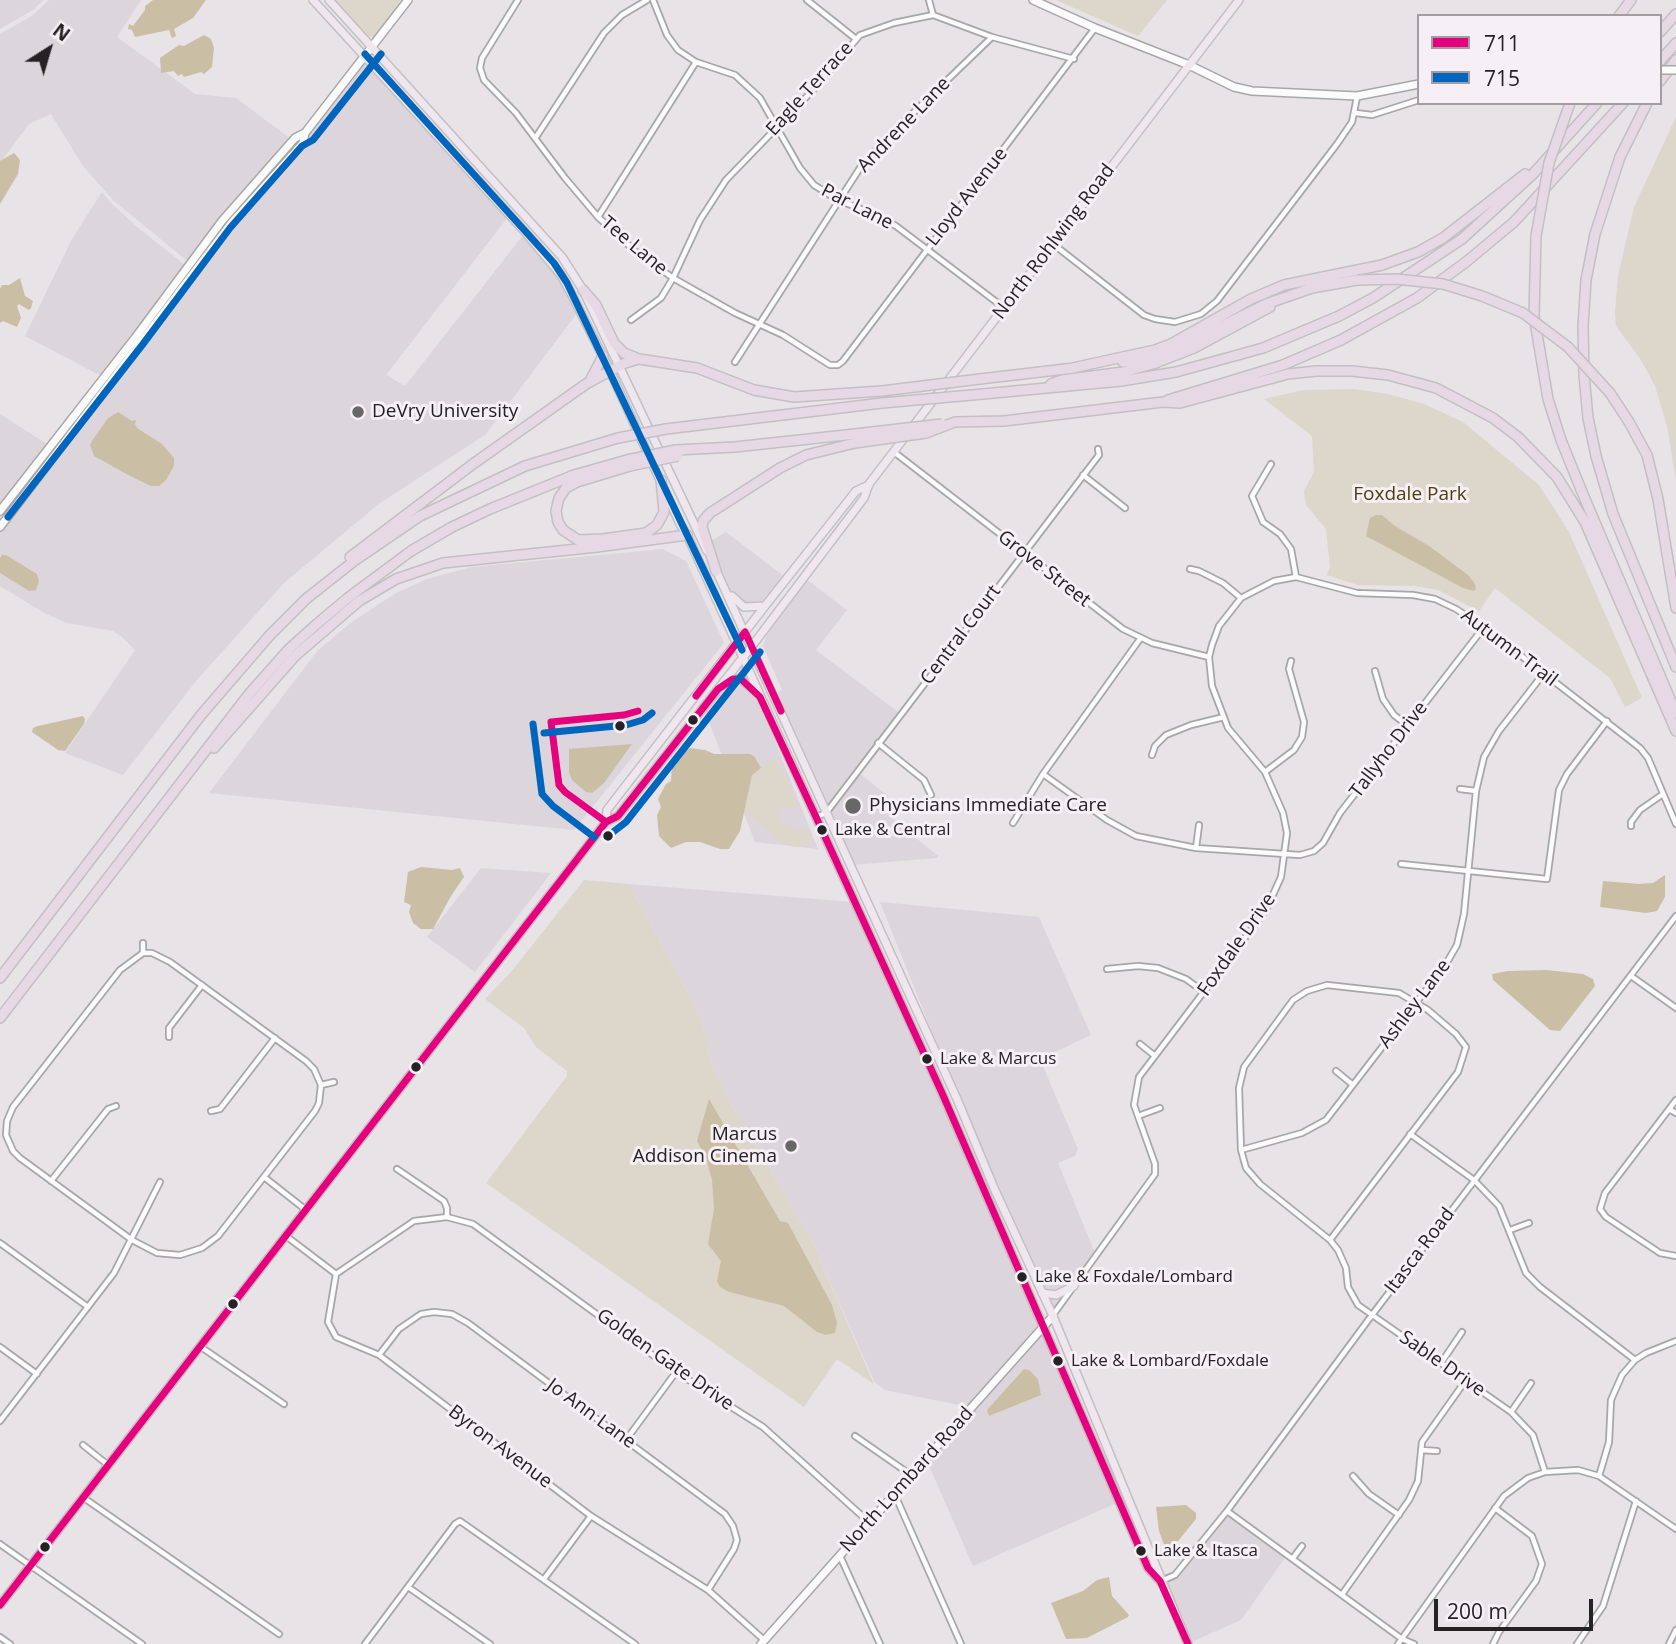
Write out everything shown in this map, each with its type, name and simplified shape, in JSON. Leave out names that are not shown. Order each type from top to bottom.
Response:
[{"type":"highway","points":[[1662,30],[1676,14]]},
{"type":"highway","points":[[1662,59],[1676,43]]},
{"type":"highway","points":[[1662,78],[1676,60]]},
{"type":"highway","points":[[1569,105],[1549,163],[1536,236],[1534,316],[1548,399],[1582,492],[1676,713]]},
{"type":"highway","points":[[306,599],[354,561],[420,516],[525,467],[618,438],[666,429],[883,403],[1121,381],[1177,372],[1263,348],[1339,316],[1373,298],[1462,239],[1532,175],[1595,105]]},
{"type":"highway","points":[[0,1018],[262,679],[289,649],[349,597],[411,551],[452,527],[574,475],[677,453],[926,433],[957,422],[1004,421],[1163,402],[1249,377],[1307,356],[1367,327],[1417,298],[1514,222],[1621,105]]},
{"type":"highway","points":[[1646,105],[1620,157],[1595,234],[1585,292],[1584,375],[1588,418],[1613,514],[1676,667]]},
{"type":"highway","points":[[1068,369],[1171,344],[1251,299],[1284,285],[1382,265],[1418,252],[1443,238],[1501,195],[1566,138]]},
{"type":"highway","points":[[583,290],[596,304],[614,344],[624,353],[639,359],[697,369],[754,390],[810,396],[882,391],[1147,359],[1183,345],[1247,313],[1312,288],[1357,280],[1396,279],[1443,284],[1523,313],[1568,347],[1610,393],[1647,455],[1658,499],[1676,608]]},
{"type":"highway","points":[[1038,389],[1062,380],[1153,365],[1194,348],[1284,299]]},
{"type":"highway","points":[[586,384],[603,356]]},
{"type":"highway","points":[[0,978],[201,715],[270,635],[338,566],[473,464],[586,384],[639,359]]},
{"type":"highway","points":[[1163,402],[1180,403],[1288,374],[1352,371],[1388,375],[1436,388],[1493,418],[1539,458],[1571,498],[1590,532],[1676,731]]},
{"type":"highway","points":[[716,570],[702,527],[703,521],[710,513],[780,468],[806,455],[855,438]]},
{"type":"highway","points":[[629,463],[566,488],[556,506],[556,516],[563,530],[579,540],[646,533],[657,525],[664,512],[661,480]]},
{"type":"highway","points":[[169,799],[295,656],[359,601],[396,579],[443,564],[687,535]]},
{"type":"main road","points":[[313,0],[550,262],[572,295],[603,356],[615,369],[746,632],[957,1099],[1052,1316],[1188,1644]]},
{"type":"main road","points":[[329,0],[562,257],[583,290],[661,480],[937,1082],[1148,1568],[1160,1581]]},
{"type":"main road","name":"North Rohlwing Road","points":[[0,1605],[606,822],[618,816],[742,659],[864,498],[869,484],[1239,0]]},
{"type":"main road","name":"North Rohlwing Road","points":[[606,822],[607,810],[765,606],[856,491],[869,484]]},
{"type":"main road","points":[[686,508],[690,521],[687,535]]},
{"type":"main road","points":[[725,588],[737,603],[744,607],[765,606]]},
{"type":"main road","points":[[718,689],[733,679],[741,679],[760,697]]},
{"type":"main road","points":[[1042,1293],[1056,1295],[1074,1286]]},
{"type":"street","points":[[0,512],[222,221],[295,138],[305,133],[408,0]]},
{"type":"street","name":"Tee Lane","points":[[518,0],[485,53],[480,68],[487,84],[536,137],[565,178],[598,217],[635,251],[673,278],[783,335],[830,365],[838,365]]},
{"type":"street","points":[[536,137],[604,33],[622,15],[646,0]]},
{"type":"street","name":"Par Lane","points":[[653,0],[671,42],[696,62],[723,70],[744,81],[760,97],[806,176],[814,185],[838,200],[887,220],[1004,307]]},
{"type":"street","points":[[807,0],[856,39]]},
{"type":"street","points":[[929,0],[933,15],[992,37],[1074,59]]},
{"type":"street","points":[[1033,0],[1189,65],[1234,87],[1252,91],[1357,96],[1417,84]]},
{"type":"street","name":"Eagle Terrace","points":[[631,320],[661,298],[712,200],[738,166],[814,89],[856,39],[881,27],[933,15]]},
{"type":"street","name":"Lloyd Avenue","points":[[838,365],[1095,28]]},
{"type":"street","name":"Andrene Lane","points":[[735,362],[860,168],[883,142],[992,37]]},
{"type":"street","points":[[598,217],[696,62]]},
{"type":"street","points":[[1052,244],[1144,315],[1165,321],[1184,321],[1201,314],[1217,302],[1337,144],[1356,113],[1357,96]]},
{"type":"street","points":[[1356,113],[1372,115],[1417,101]]},
{"type":"street","points":[[0,527],[232,222],[303,143],[305,133]]},
{"type":"street","name":"Central Court","points":[[826,813],[1099,455],[1098,449]]},
{"type":"street","name":"Grove Street","points":[[894,452],[1109,619],[1140,639],[1209,657]]},
{"type":"street","points":[[1190,569],[1199,570],[1223,583],[1241,598],[1274,581],[1296,577],[1291,549],[1280,534],[1263,522],[1252,496],[1270,464]]},
{"type":"street","points":[[1083,475],[1125,508]]},
{"type":"street","name":"Autumn Trail","points":[[1296,577],[1357,593],[1413,595],[1435,599],[1457,608],[1607,721]]},
{"type":"street","name":"Foxdale Drive","points":[[1052,1316],[1155,1174],[1155,1164],[1134,1105],[1139,1077],[1273,898],[1282,877],[1287,833],[1283,813],[1265,772],[1232,735],[1212,686],[1209,657],[1219,626],[1241,598]]},
{"type":"street","name":"Tallyho Drive","points":[[1043,774],[1107,820],[1130,833],[1196,848],[1300,855],[1314,851],[1323,843],[1340,813],[1483,627]]},
{"type":"street","points":[[1013,823],[1043,774],[1140,639]]},
{"type":"street","points":[[1265,772],[1294,750],[1302,737],[1304,722],[1289,668],[1291,662]]},
{"type":"street","points":[[1376,671],[1383,699],[1394,715],[1407,725]]},
{"type":"street","name":"Ashley Lane","points":[[1241,1150],[1302,1133],[1323,1122],[1446,964],[1457,945],[1469,872],[1476,791],[1484,757],[1544,673]]},
{"type":"street","points":[[1152,755],[1156,746],[1174,731],[1224,718]]},
{"type":"street","points":[[1401,864],[1547,879],[1559,790],[1567,774],[1607,721],[1648,758],[1676,824]]},
{"type":"street","points":[[878,743],[924,780],[930,795]]},
{"type":"street","points":[[1460,789],[1476,791]]},
{"type":"street","points":[[1631,826],[1640,810],[1663,793]]},
{"type":"street","points":[[816,817],[826,813]]},
{"type":"street","points":[[1196,848],[1199,825]]},
{"type":"street","name":"Itasca Road","points":[[1160,1581],[1175,1575],[1227,1511],[1372,1315],[1676,916]]},
{"type":"street","points":[[143,943],[144,953]]},
{"type":"street","points":[[144,953],[159,955],[275,1038],[310,1065],[321,1085],[315,1111],[218,1236],[208,1245],[189,1253],[173,1255],[157,1253],[132,1240],[13,1151],[3,1135],[13,1107],[120,970],[144,953]]},
{"type":"street","points":[[1107,969],[1138,966],[1158,968],[1186,979],[1204,992]]},
{"type":"street","points":[[1631,976],[1676,1008]]},
{"type":"street","points":[[169,1037],[170,1028],[202,985]]},
{"type":"street","points":[[1241,1150],[1239,1088],[1244,1067],[1293,1000],[1307,991],[1326,985],[1393,991],[1417,1003],[1456,1034],[1466,1047],[1458,1072],[1330,1241]]},
{"type":"street","points":[[211,1111],[220,1109],[275,1038]]},
{"type":"street","points":[[1140,1044],[1155,1056]]},
{"type":"street","points":[[1336,1071],[1353,1085]]},
{"type":"street","points":[[321,1085],[334,1082]]},
{"type":"street","points":[[1676,1100],[1605,1193],[1601,1209],[1606,1217],[1660,1253],[1676,1256]]},
{"type":"street","points":[[51,1181],[108,1109],[116,1106]]},
{"type":"street","points":[[1138,1116],[1160,1108]]},
{"type":"street","points":[[1669,1109],[1676,1113]]},
{"type":"street","points":[[1410,1134],[1474,1180],[1502,1210],[1526,1273],[1540,1287],[1635,1360]]},
{"type":"street","name":"Sable Drive","points":[[1241,1150],[1246,1168],[1260,1184],[1330,1241],[1342,1258],[1352,1297],[1359,1305],[1511,1412],[1530,1429],[1545,1472]]},
{"type":"street","points":[[286,1236],[336,1274],[414,1221],[447,1217],[447,1208],[443,1201],[397,1169]]},
{"type":"street","points":[[264,1177],[306,1210]]},
{"type":"street","points":[[0,1421],[114,1273],[160,1182]]},
{"type":"street","name":"Golden Gate Drive","points":[[447,1217],[466,1221],[486,1231],[676,1373],[772,1434],[870,1522]]},
{"type":"street","points":[[1510,1230],[1529,1223]]},
{"type":"street","points":[[0,1242],[88,1307]]},
{"type":"street","name":"Byron Avenue","points":[[336,1274],[328,1322],[336,1337],[379,1355],[591,1517],[708,1590],[763,1642]]},
{"type":"street","name":"Jo Ann Lane","points":[[379,1355],[406,1322],[421,1314],[434,1312],[461,1318],[721,1510],[737,1540],[708,1590]]},
{"type":"street","name":"North Lombard Road","points":[[763,1642],[1052,1316]]},
{"type":"street","points":[[1441,1363],[1462,1332]]},
{"type":"street","points":[[1599,1476],[1608,1449],[1611,1400],[1622,1375],[1635,1360],[1646,1353],[1676,1341]]},
{"type":"street","points":[[200,1346],[284,1404]]},
{"type":"street","points":[[0,1347],[37,1374]]},
{"type":"street","points":[[626,1440],[676,1373]]},
{"type":"street","points":[[1343,1593],[1399,1515],[1418,1481],[1422,1442],[1466,1381]]},
{"type":"street","points":[[1511,1412],[1531,1383]]},
{"type":"street","points":[[855,1436],[911,1475]]},
{"type":"street","points":[[83,1445],[108,1465]]},
{"type":"street","points":[[1421,1450],[1437,1451]]},
{"type":"street","points":[[1400,1642],[1504,1496],[1522,1481],[1545,1472],[1578,1470],[1599,1476],[1676,1529]]},
{"type":"street","points":[[1353,1476],[1369,1494],[1399,1515]]},
{"type":"street","points":[[895,1494],[961,1644]]},
{"type":"street","points":[[83,1497],[279,1634]]},
{"type":"street","points":[[1577,1644],[1603,1606],[1636,1501]]},
{"type":"street","points":[[1493,1644],[1536,1581],[1542,1564],[1532,1536],[1495,1508]]},
{"type":"street","points":[[1227,1511],[1343,1593],[1400,1642],[1414,1644]]},
{"type":"street","points":[[544,1579],[591,1517]]},
{"type":"street","points":[[365,1644],[455,1524],[460,1521],[635,1644]]},
{"type":"street","points":[[0,1544],[142,1644]]},
{"type":"street","points":[[1293,1558],[1302,1546]]},
{"type":"street","points":[[840,1555],[880,1644]]},
{"type":"street","points":[[408,1587],[490,1644]]},
{"type":"street","points":[[1669,1644],[1676,1630]]},
{"type":"street","points":[[0,1637],[10,1644]]},
{"type":"shaded area","points":[[0,0],[43,0],[33,10],[0,29]]},
{"type":"shaded area","points":[[49,0],[141,0],[117,37],[195,94],[236,98],[295,142],[192,265],[113,200],[83,166],[51,114],[29,124],[0,163],[0,34],[32,16]]},
{"type":"shaded area","points":[[153,0],[206,0],[193,18],[174,29],[176,36],[172,38],[169,30],[135,37],[132,30],[128,29],[129,24],[133,26],[145,6]]},
{"type":"shaded area","points":[[204,35],[211,39],[214,48],[212,67],[204,74],[201,72],[184,77],[182,74],[178,76],[174,71],[161,73],[160,58],[179,45],[184,46]]},
{"type":"shaded area","points":[[364,61],[508,217],[386,375],[405,386],[524,234],[555,271],[578,312],[485,435],[380,503],[284,583],[196,681],[123,775],[65,753],[135,650],[113,631],[67,623],[46,614],[0,586],[0,526],[228,226],[330,107]]},
{"type":"shaded area","points":[[14,153],[20,160],[18,174],[0,204],[0,161]]},
{"type":"shaded area","points":[[102,192],[137,227],[190,269],[107,379],[25,336],[72,239]]},
{"type":"shaded area","points":[[20,278],[25,296],[33,301],[31,308],[29,310],[19,304],[17,306],[21,318],[17,327],[3,321],[0,323],[0,289],[2,285],[9,285]]},
{"type":"shaded area","points":[[118,412],[132,421],[136,420],[137,428],[162,444],[174,458],[174,466],[159,486],[151,486],[94,456],[90,445],[92,441],[108,418]]},
{"type":"shaded area","points":[[0,414],[53,448],[0,517]]},
{"type":"shaded area","points":[[1382,515],[1429,546],[1468,575],[1476,589],[1474,591],[1463,588],[1366,536],[1370,518]]},
{"type":"shaded area","points":[[726,532],[785,577],[764,605],[744,605],[737,601],[726,585],[709,542]]},
{"type":"shaded area","points":[[663,549],[686,561],[724,643],[574,830],[209,793],[318,650],[352,622],[396,593],[427,579],[472,567]]},
{"type":"shaded area","points":[[2,555],[37,574],[39,581],[36,590],[29,591],[0,573]]},
{"type":"shaded area","points":[[807,580],[847,610],[816,650],[902,715],[859,773],[887,795],[893,819],[938,856],[937,858],[852,865],[776,694],[782,690],[763,646],[769,628]]},
{"type":"shaded area","points":[[741,681],[758,698],[818,849],[755,842],[704,709],[727,684]]},
{"type":"shaded area","points":[[83,716],[84,724],[65,751],[58,750],[32,732],[33,728],[38,726]]},
{"type":"shaded area","points":[[632,744],[604,783],[592,793],[586,792],[572,780],[569,772],[569,749]]},
{"type":"shaded area","points":[[690,748],[714,754],[750,754],[761,768],[752,775],[740,831],[729,849],[720,849],[700,842],[686,842],[671,848],[659,836],[657,815],[661,807],[658,799],[666,784],[671,781],[672,764]]},
{"type":"shaded area","points":[[421,867],[452,870],[460,868],[464,877],[433,929],[421,929],[413,923],[409,912],[411,905],[404,902],[408,872]]},
{"type":"shaded area","points":[[481,868],[551,873],[475,972],[427,937]]},
{"type":"shaded area","points":[[1665,875],[1665,897],[1657,911],[1646,913],[1600,907],[1603,881],[1653,883]]},
{"type":"shaded area","points":[[629,884],[853,902],[1117,1503],[973,1566],[927,1461],[974,1408],[885,1390],[875,1383],[819,1258],[820,1255],[725,1093],[714,1071],[707,1037],[695,1006]]},
{"type":"shaded area","points":[[880,902],[1039,917],[1091,1035],[1040,1059],[1078,1149],[1075,1156],[1058,1163],[1095,1253],[1052,1313],[958,1097]]},
{"type":"shaded area","points":[[1546,970],[1583,974],[1593,979],[1595,986],[1560,1031],[1550,1030],[1493,980],[1492,974]]},
{"type":"shaded area","points":[[709,1099],[780,1221],[788,1223],[832,1305],[837,1323],[835,1333],[825,1335],[817,1332],[784,1306],[729,1292],[720,1287],[717,1281],[721,1261],[708,1244],[714,1209],[712,1180],[706,1158],[697,1141]]},
{"type":"shaded area","points":[[1024,1369],[1038,1379],[1041,1395],[989,1416],[987,1410]]},
{"type":"shaded area","points":[[1186,1505],[1196,1513],[1196,1519],[1174,1546],[1168,1547],[1164,1545],[1159,1531],[1156,1507]]},
{"type":"shaded area","points":[[1227,1512],[1287,1555],[1241,1620],[1189,1643],[1162,1582],[1176,1576]]},
{"type":"shaded area","points":[[1109,1577],[1112,1596],[1128,1617],[1087,1638],[1066,1639],[1051,1603],[1083,1591],[1097,1580]]},
{"type":"green space","points":[[331,0],[401,0],[375,37],[362,36]]},
{"type":"green space","points":[[1056,0],[1167,0],[1138,36]]},
{"type":"green space","points":[[1676,117],[1676,481],[1667,426],[1655,386],[1641,360],[1616,326],[1615,312],[1618,276],[1634,207]]},
{"type":"green space","name":"Foxdale Park","points":[[1354,389],[1388,394],[1424,404],[1463,422],[1539,485],[1569,532],[1642,698],[1625,707],[1610,678],[1495,588],[1479,611],[1438,590],[1415,586],[1358,585],[1327,575],[1330,567],[1326,529],[1306,505],[1304,491],[1314,472],[1312,436],[1264,399],[1304,390]]},
{"type":"green space","points":[[766,761],[776,762],[783,770],[798,805],[795,809],[778,808],[779,820],[790,828],[806,829],[810,832],[811,845],[795,847],[780,842],[745,812],[752,774],[766,765]]},
{"type":"green space","points":[[584,880],[629,884],[695,1006],[707,1037],[714,1071],[725,1093],[820,1255],[874,1384],[837,1359],[804,1407],[486,1183],[567,1076],[567,1071],[536,1047],[524,1028],[485,999],[511,972]]},
{"type":"transit line","name":"715","points":[[365,54],[554,263],[567,283],[742,650]]},
{"type":"transit line","name":"715","points":[[8,517],[230,228],[302,146],[313,140],[381,54]]},
{"type":"transit line","name":"711","points":[[745,632],[781,711]]},
{"type":"transit line","name":"711","points":[[696,696],[745,632]]},
{"type":"transit line","name":"715","points":[[608,836],[626,822],[760,652]]},
{"type":"transit line","name":"711","points":[[0,1605],[606,822],[618,816],[718,689],[733,679],[741,679],[760,697],[816,817],[942,1093],[1148,1568],[1160,1581],[1188,1644]]},
{"type":"transit line","name":"711","points":[[606,822],[559,785],[551,722],[624,715],[638,711]]},
{"type":"transit line","name":"715","points":[[544,733],[626,725],[643,720],[652,713]]},
{"type":"transit line","name":"715","points":[[533,724],[542,794],[553,806],[594,837]]},
{"type":"place","name":"DeVry University","points":[[358,412]]},
{"type":"place","name":"Physicians Immediate Care","points":[[853,806]]},
{"type":"place","name":"Lake & Central","points":[[822,830]]},
{"type":"place","name":"Lake & Marcus","points":[[927,1059]]},
{"type":"place","name":"Marcus Addison Cinema","points":[[791,1146]]},
{"type":"place","name":"Lake & Foxdale/Lombard","points":[[1022,1277]]},
{"type":"place","name":"Lake & Lombard/Foxdale","points":[[1058,1361]]},
{"type":"place","name":"Lake & Itasca","points":[[1141,1551]]}]
